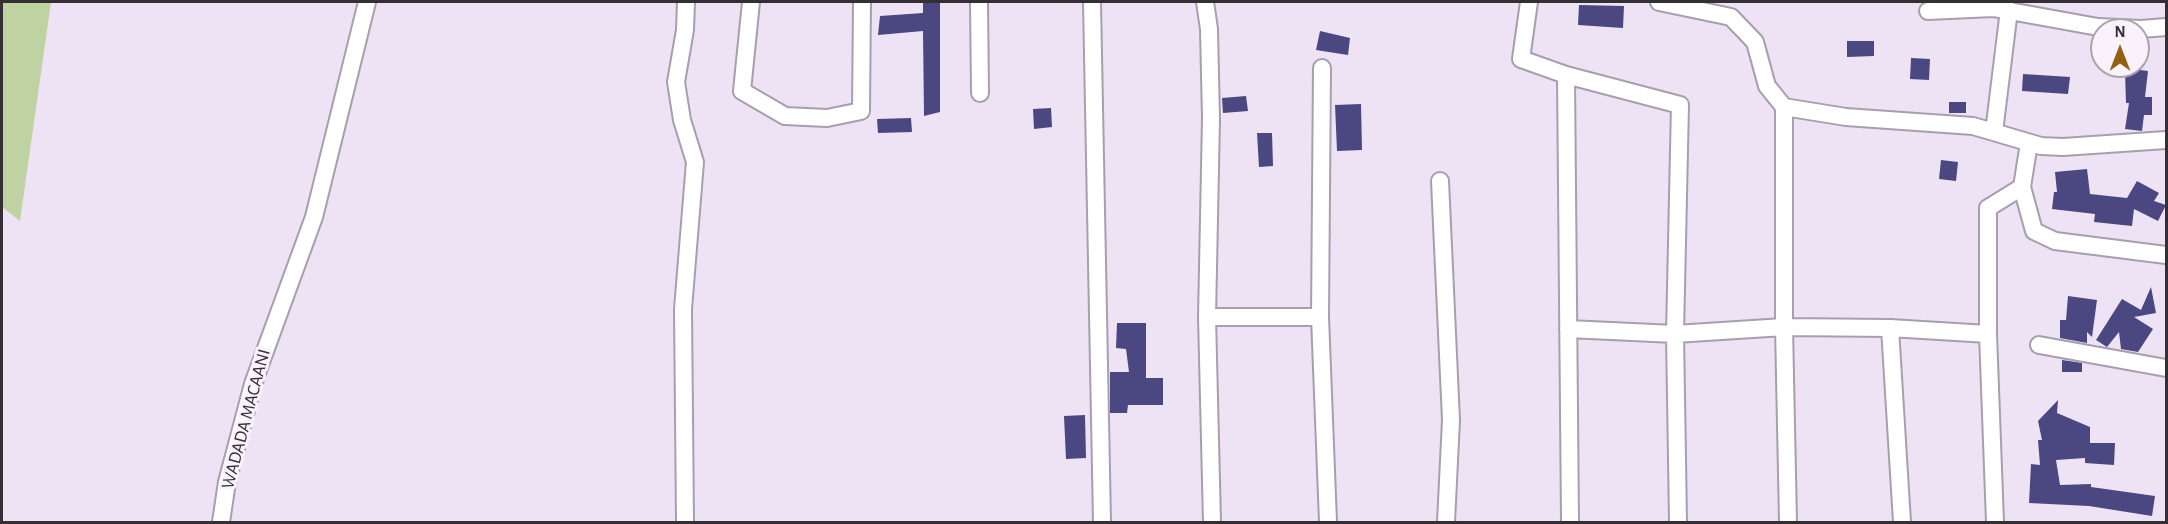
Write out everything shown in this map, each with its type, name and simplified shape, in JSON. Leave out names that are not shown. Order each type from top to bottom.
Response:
[{"type":"street","name":"WADADA MACAANI","points":[[221,522],[233,457],[253,384],[275,317],[314,217],[367,2]]},
{"type":"street","points":[[685,522],[683,309],[695,162],[682,120],[676,82],[685,30],[686,2]]},
{"type":"street","points":[[751,2],[742,92],[785,116],[827,118],[861,111],[862,2]]},
{"type":"street","points":[[979,2],[980,93]]},
{"type":"street","points":[[1092,2],[1102,522]]},
{"type":"street","points":[[1205,2],[1209,28],[1207,317],[1212,522]]},
{"type":"street","points":[[1529,2],[1521,59],[1566,75],[1680,105],[1675,334],[1678,522]]},
{"type":"street","points":[[1659,2],[1731,17],[1755,42],[1767,86],[1784,107],[1784,327],[1788,522]]},
{"type":"street","points":[[1994,132],[2009,10]]},
{"type":"street","points":[[1928,11],[2009,10],[2098,27],[2141,29],[2166,27]]},
{"type":"street","points":[[1322,68],[1320,317],[1328,522]]},
{"type":"street","points":[[1566,75],[1570,522]]},
{"type":"street","points":[[1784,107],[1846,117],[1973,126],[2029,142],[2063,147],[2166,140]]},
{"type":"street","points":[[2029,142],[2022,187],[2034,231],[2043,237],[2166,255]]},
{"type":"street","points":[[1440,181],[1451,420],[1446,522]]},
{"type":"street","points":[[1995,522],[1988,334],[1988,208],[2022,187]]},
{"type":"street","points":[[1207,317],[1320,317]]},
{"type":"street","points":[[1568,328],[1675,334],[1784,327],[1890,328],[1988,334]]},
{"type":"street","points":[[1890,328],[1902,522]]},
{"type":"street","points":[[2039,345],[2166,368]]},
{"type":"green space","points":[[2,2],[51,2],[20,221],[2,207]]},
{"type":"building","points":[[923,2],[940,2],[940,112],[924,116],[923,31],[878,35],[880,16],[923,13]]},
{"type":"building","points":[[1579,5],[1624,6],[1623,28],[1578,25]]},
{"type":"building","points":[[1320,31],[1350,38],[1348,55],[1316,50]]},
{"type":"building","points":[[1847,41],[1874,41],[1874,56],[1847,57]]},
{"type":"building","points":[[1911,58],[1930,59],[1929,80],[1910,79]]},
{"type":"building","points":[[2023,74],[2070,77],[2068,94],[2022,91]]},
{"type":"building","points":[[2125,78],[2147,78],[2145,97],[2152,97],[2152,115],[2144,115],[2142,131],[2125,129],[2129,103],[2126,103]]},
{"type":"building","points":[[1246,96],[1248,111],[1223,113],[1222,98]]},
{"type":"building","points":[[1949,102],[1966,102],[1966,113],[1949,113]]},
{"type":"building","points":[[1361,104],[1362,150],[1337,151],[1335,105]]},
{"type":"building","points":[[1051,108],[1052,127],[1034,129],[1033,109]]},
{"type":"building","points":[[911,118],[912,132],[878,133],[877,119]]},
{"type":"building","points":[[1257,133],[1272,133],[1273,166],[1259,167]]},
{"type":"building","points":[[1941,160],[1958,162],[1956,181],[1939,179]]},
{"type":"building","points":[[2087,169],[2090,194],[2127,198],[2137,181],[2159,193],[2154,201],[2166,205],[2158,221],[2134,209],[2132,226],[2094,222],[2095,214],[2052,209],[2054,192],[2057,192],[2055,172]]},
{"type":"building","points":[[2151,287],[2156,313],[2134,317],[2153,329],[2138,352],[2121,349],[2119,332],[2107,347],[2096,340],[2122,299],[2141,310]]},
{"type":"building","points":[[2068,296],[2097,300],[2092,337],[2087,332],[2087,343],[2060,338],[2060,320],[2066,320]]},
{"type":"building","points":[[1117,323],[1146,323],[1146,378],[1163,378],[1163,405],[1128,405],[1127,413],[1110,413],[1110,372],[1129,372],[1126,349],[1116,348]]},
{"type":"building","points":[[2062,360],[2082,363],[2082,372],[2062,372]]},
{"type":"building","points":[[2058,400],[2057,413],[2090,427],[2090,443],[2115,443],[2114,465],[2085,463],[2085,458],[2056,460],[2060,485],[2091,484],[2091,487],[2155,496],[2152,516],[2089,506],[2029,503],[2031,464],[2040,465],[2038,440],[2042,440],[2038,421]]},
{"type":"building","points":[[1085,415],[1086,458],[1066,459],[1064,416]]}]
